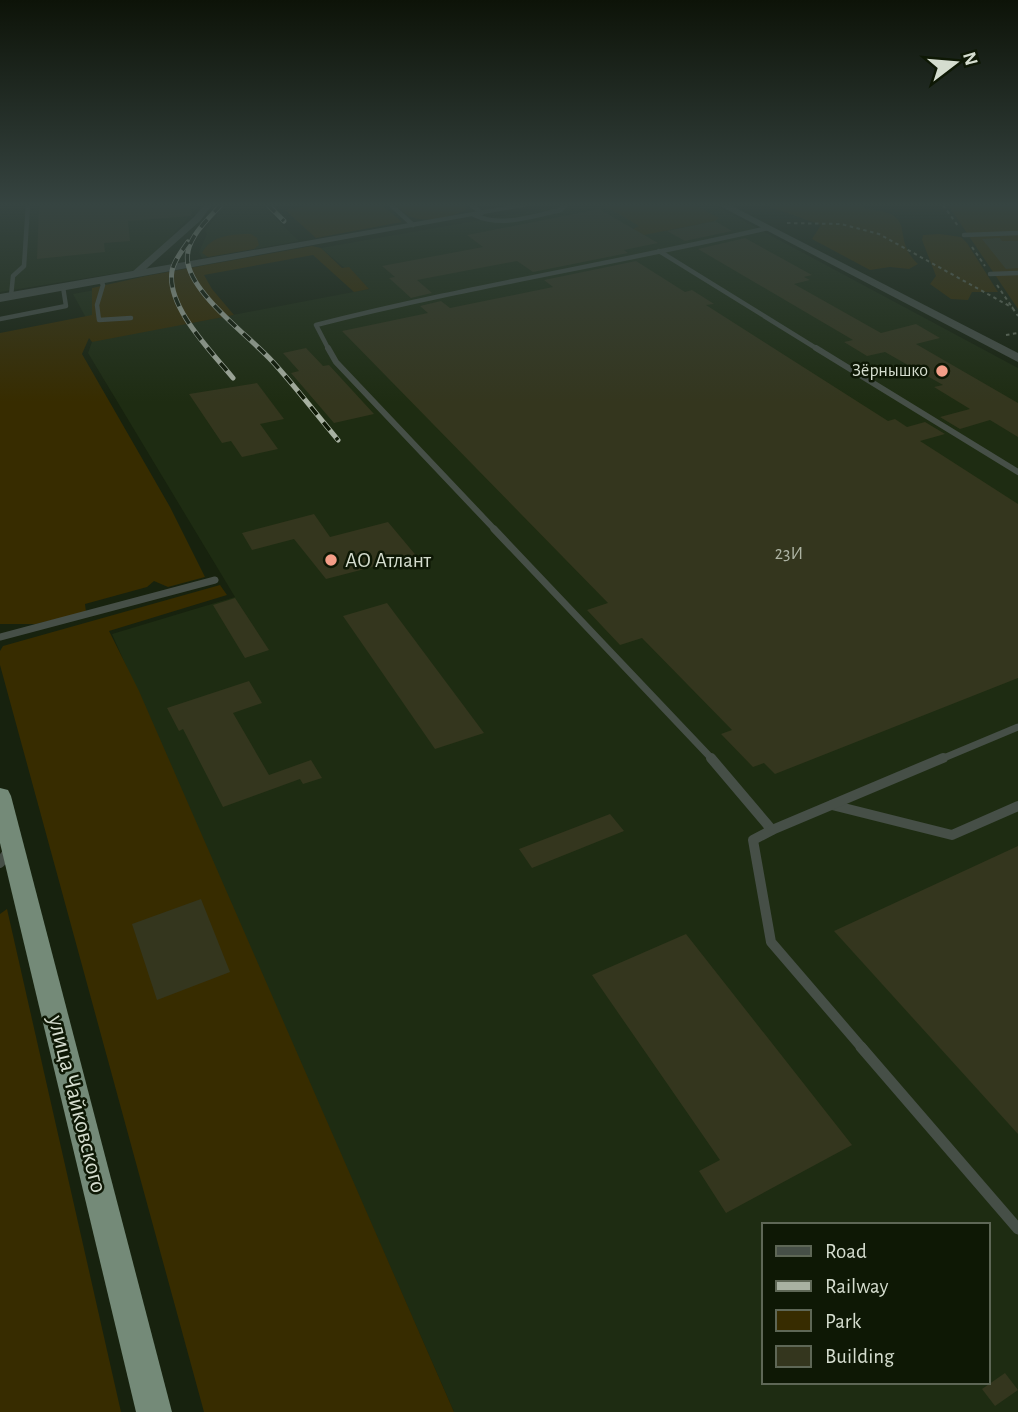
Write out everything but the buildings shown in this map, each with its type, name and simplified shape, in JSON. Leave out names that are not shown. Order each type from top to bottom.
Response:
[{"type":"highway","name":"улица Чайковского","points":[[0,796],[6,854],[154,1412]]},
{"type":"street","points":[[134,275],[139,271]]},
{"type":"street","points":[[6,297],[157,271]]},
{"type":"street","points":[[856,271],[1018,358]]},
{"type":"lane","points":[[6,297],[13,276],[18,271]]},
{"type":"lane","points":[[561,271],[398,304],[316,325],[336,362],[738,787],[772,830]]},
{"type":"lane","points":[[691,271],[1018,471]]},
{"type":"lane","points":[[990,274],[1018,273]]},
{"type":"lane","points":[[101,281],[103,285],[97,305],[99,320],[131,317]]},
{"type":"lane","points":[[0,319],[66,306],[63,287]]},
{"type":"lane","points":[[0,637],[215,580]]},
{"type":"lane","points":[[1018,727],[752,840],[771,942],[1018,1229]]},
{"type":"lane","points":[[832,805],[952,835],[1018,806]]},
{"type":"path","points":[[945,271],[1013,309]]},
{"type":"path","points":[[988,271],[1018,316]]},
{"type":"shaded area","points":[[0,271],[131,271],[0,292]]},
{"type":"shaded area","points":[[348,271],[837,271],[1018,368],[1018,1412],[454,1412],[112,634],[235,597],[88,353],[92,342],[97,338],[73,294],[166,277],[191,323],[369,289]]},
{"type":"green space","points":[[174,271],[226,271],[204,275],[234,315],[92,342],[89,338],[82,354],[170,507],[205,577],[168,587],[154,581],[147,587],[85,604],[86,612],[36,624],[0,624],[0,333],[92,315],[92,288]]},
{"type":"green space","points":[[331,271],[353,271],[369,289],[354,292]]},
{"type":"green space","points":[[934,271],[985,271],[998,292],[972,292],[968,300],[951,299],[930,284],[936,276]]},
{"type":"green space","points":[[992,271],[1018,271],[1018,309]]},
{"type":"green space","points":[[220,585],[227,595],[109,631],[139,691],[454,1412],[204,1412],[0,665],[0,651],[3,646]]},
{"type":"green space","points":[[7,909],[121,1412],[0,1412],[0,914]]},
{"type":"railway","points":[[172,271],[172,285],[183,314],[233,378]]},
{"type":"railway","points":[[191,271],[212,303],[281,371],[338,440]]},
{"type":"place","name":"Зёрнышко","points":[[942,371]]},
{"type":"place","name":"АО Атлант","points":[[331,560]]}]
